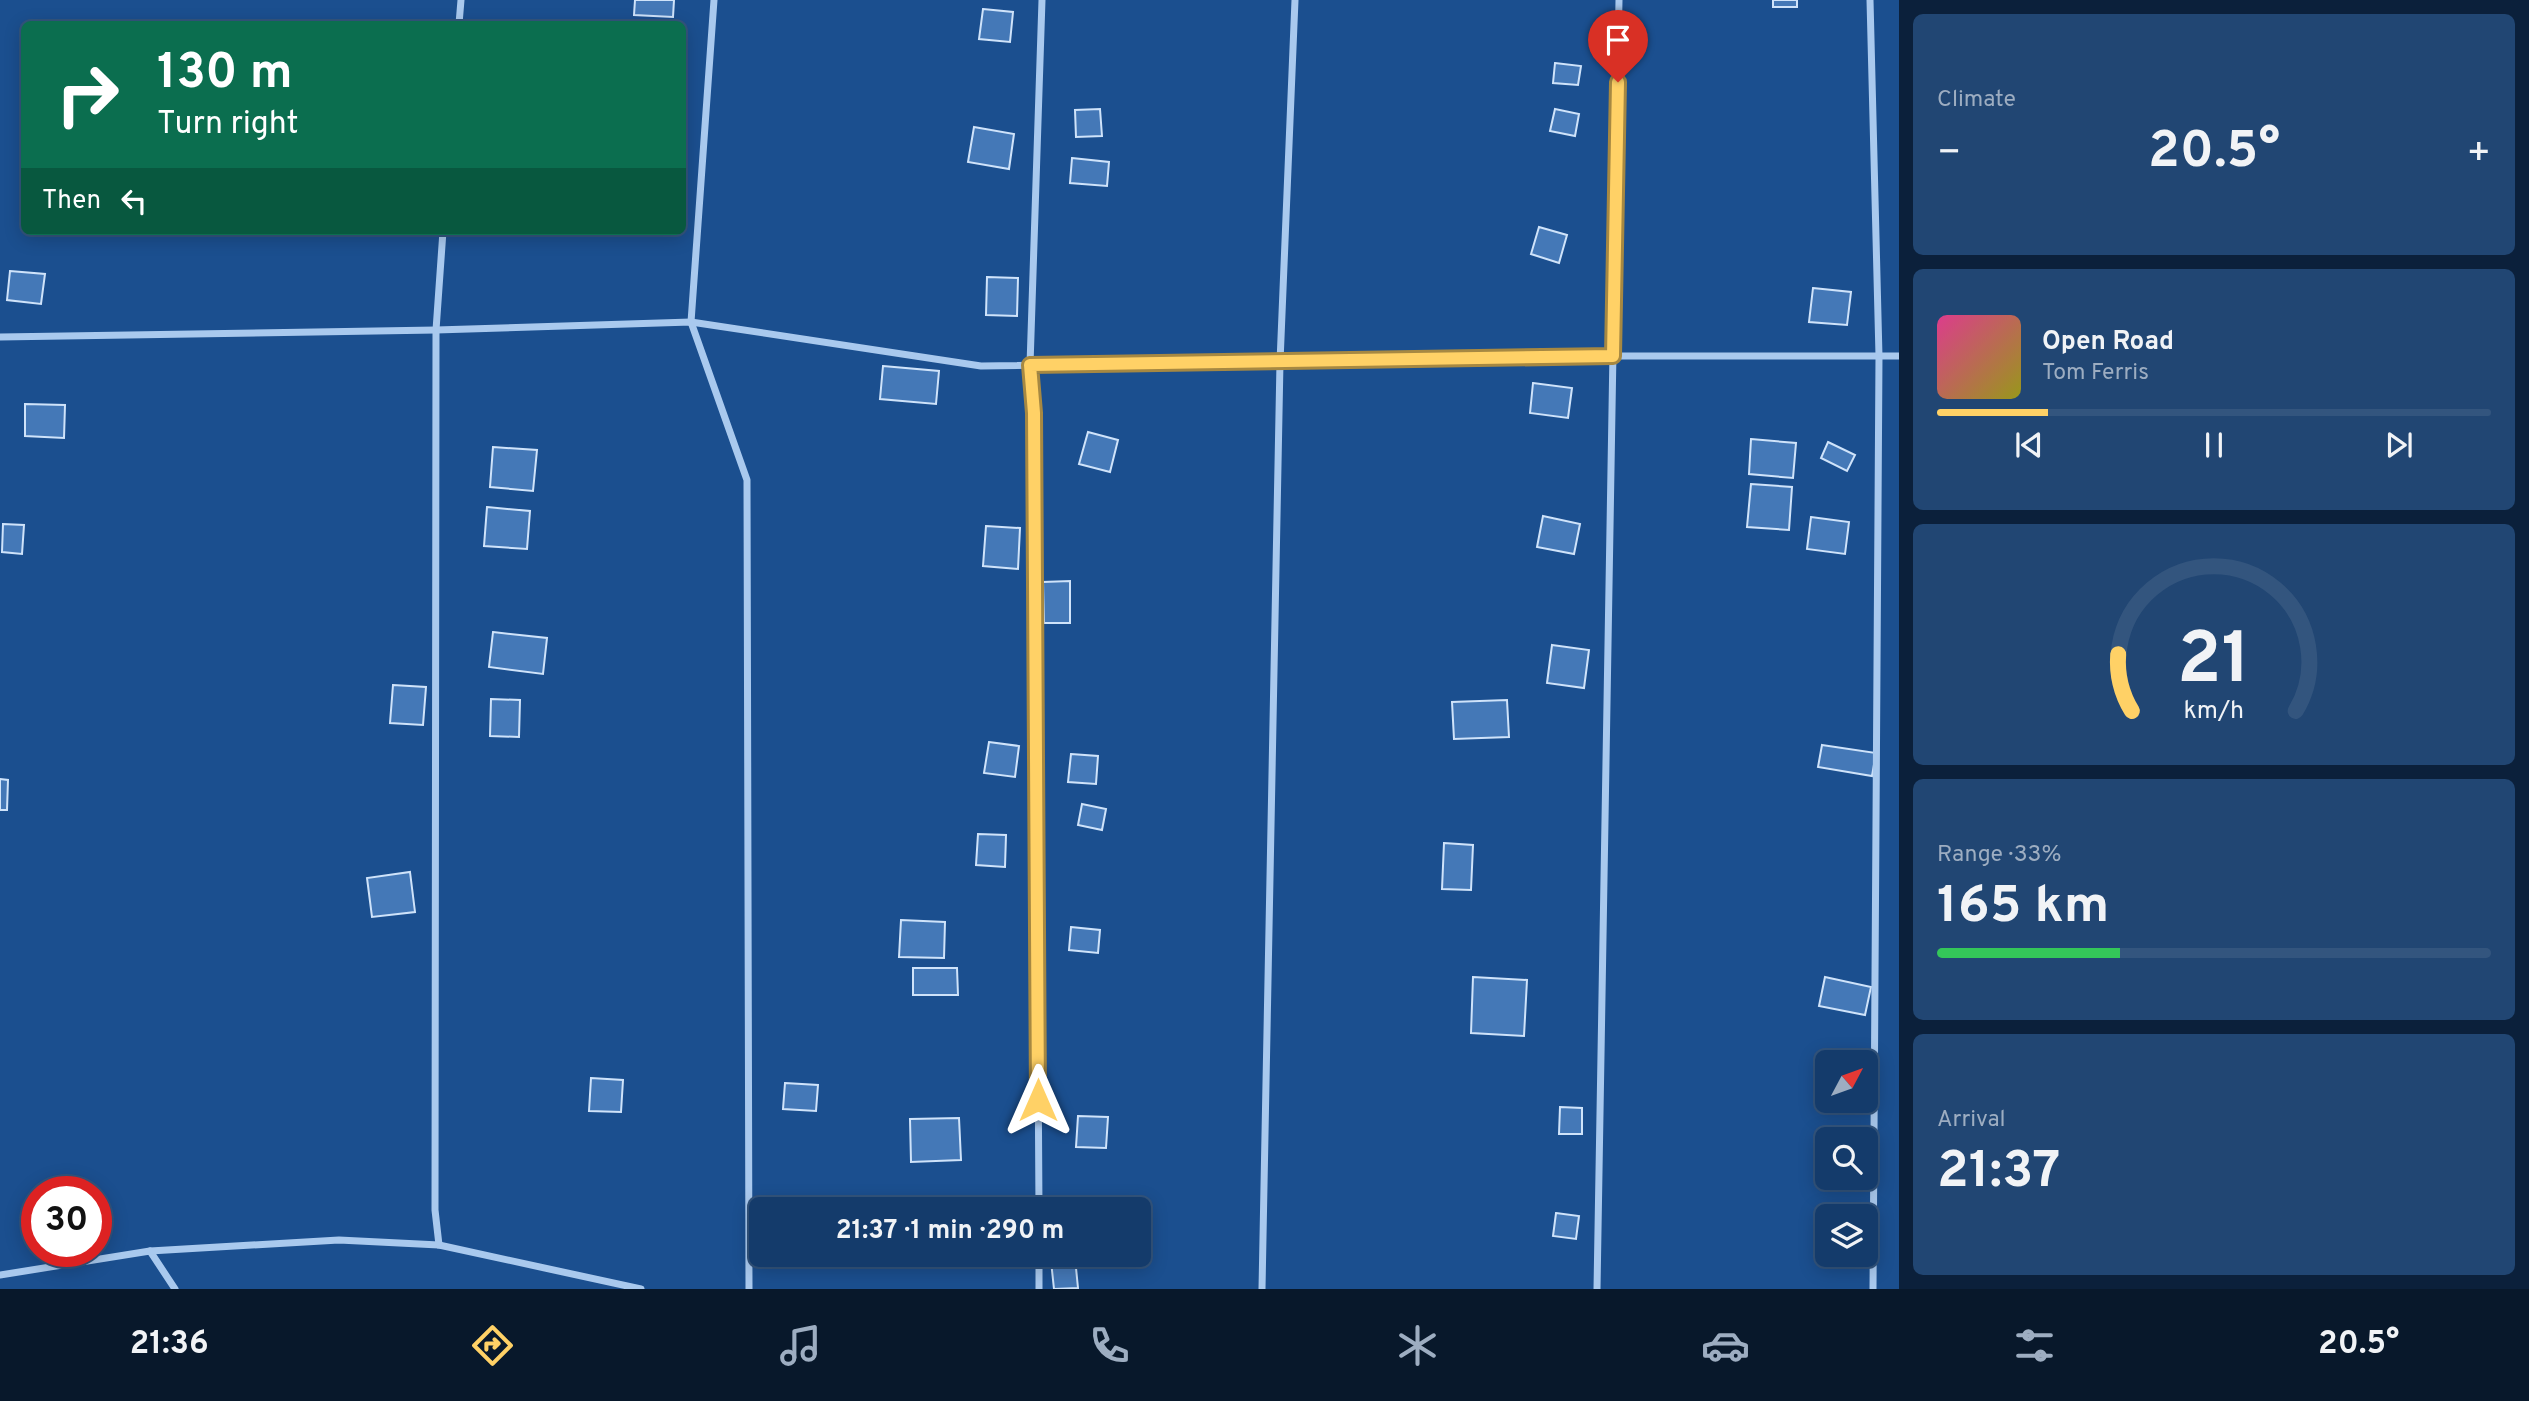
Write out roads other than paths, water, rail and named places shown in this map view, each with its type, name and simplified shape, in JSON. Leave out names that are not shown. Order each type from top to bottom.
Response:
[{"type":"street","points":[[459,21],[460,0]]},
{"type":"street","points":[[714,0],[691,322],[747,480],[750,1289]]},
{"type":"street","points":[[1039,1197],[1034,427],[1030,365],[1042,0]]},
{"type":"street","points":[[1262,1289],[1280,362],[1295,0]]},
{"type":"street","points":[[1597,1289],[1619,0]]},
{"type":"street","points":[[1870,0],[1879,356],[1873,1289]]},
{"type":"street","points":[[439,1245],[435,1210],[436,330],[443,235]]},
{"type":"street","points":[[0,337],[436,330],[691,322],[981,366],[1613,356],[1899,356]]},
{"type":"street","points":[[0,1275],[149,1251],[339,1240],[439,1245],[641,1289]]},
{"type":"street","points":[[149,1251],[176,1289]]},
{"type":"street","points":[[1039,1267],[1039,1289]]}]
